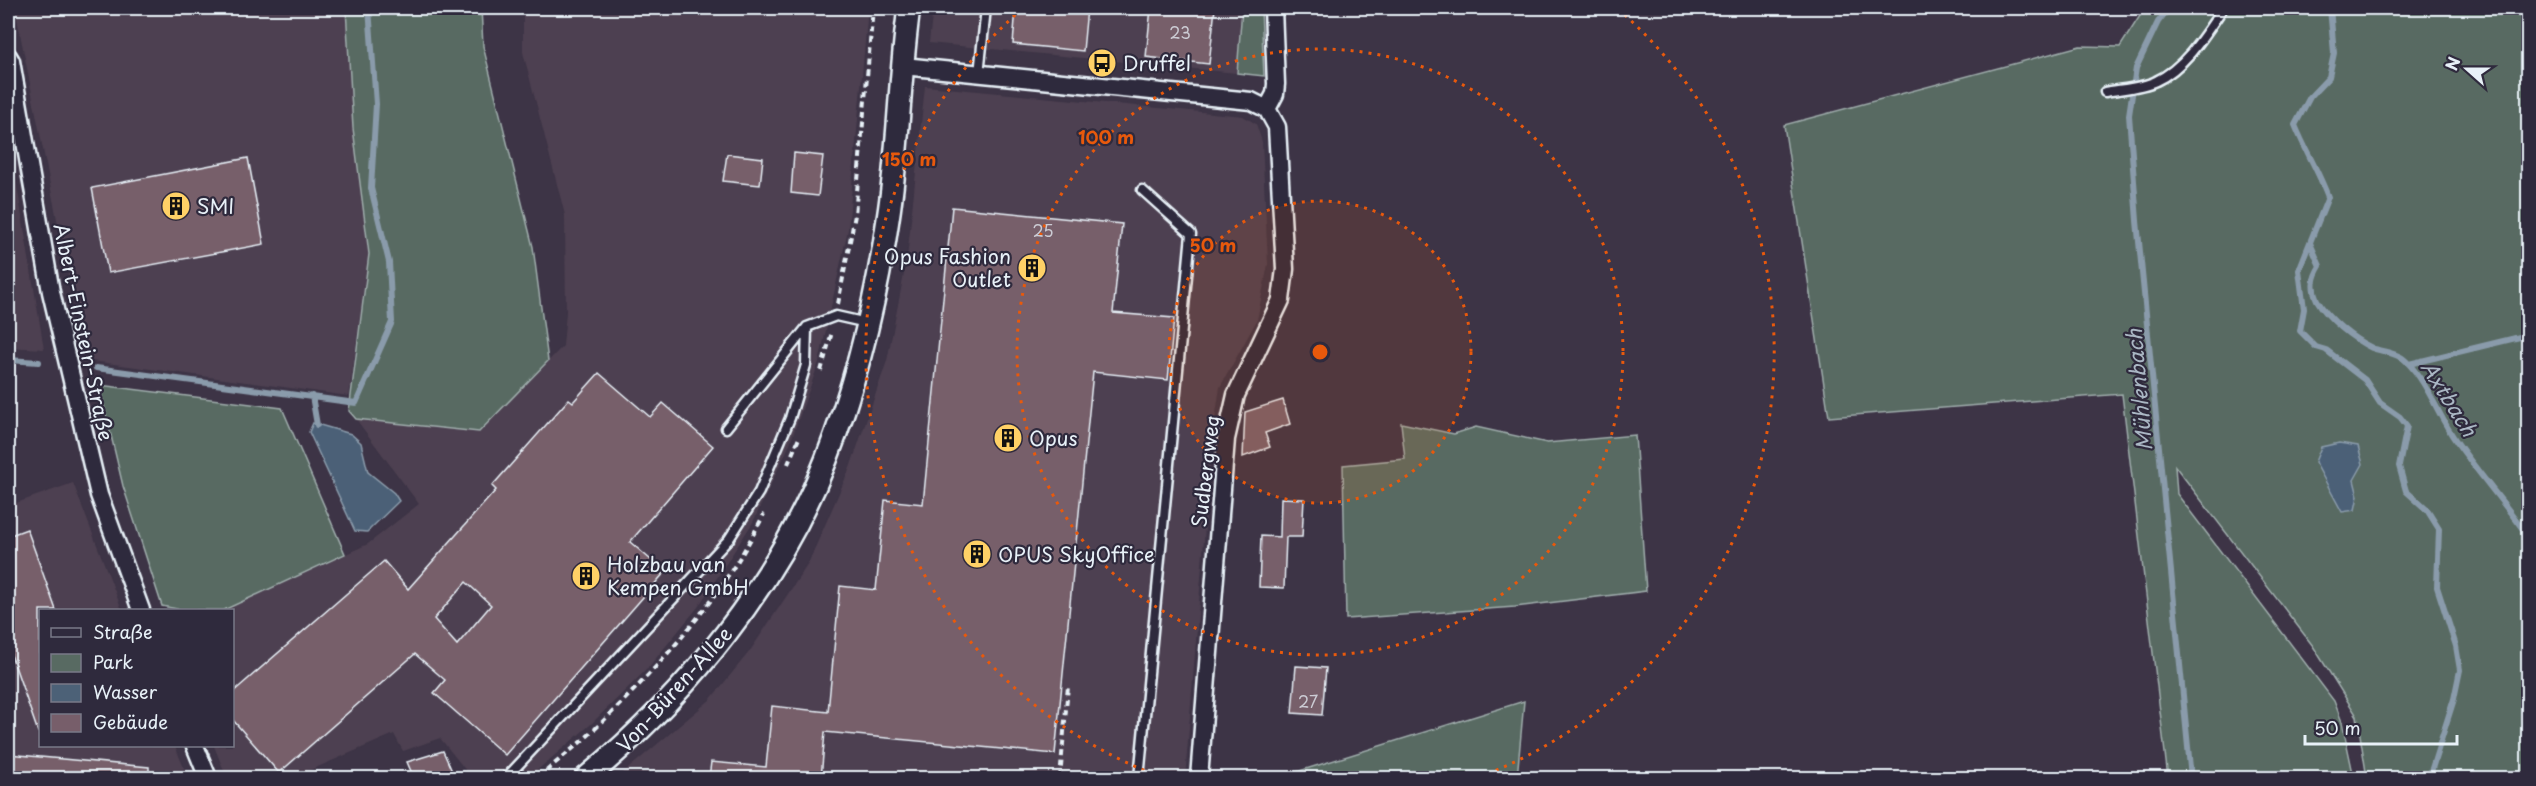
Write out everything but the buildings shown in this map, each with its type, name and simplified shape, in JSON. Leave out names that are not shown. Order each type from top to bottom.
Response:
[{"type":"street","name":"Von-Büren-Allee","points":[[586,778],[619,751],[675,695],[727,634],[785,544],[826,461],[857,369],[889,218],[909,8]]},
{"type":"street","points":[[903,66],[1251,101],[1268,109],[1275,94],[1276,84],[1272,8]]},
{"type":"street","name":"Albert-Einstein-Straße","points":[[8,56],[11,61],[51,292],[99,495],[141,609]]},
{"type":"street","name":"Sudbergweg","points":[[1199,778],[1226,440],[1236,394],[1281,300],[1285,269],[1277,127],[1268,109]]},
{"type":"street","points":[[195,747],[208,778]]},
{"type":"lane","points":[[980,74],[986,8]]},
{"type":"lane","points":[[2105,92],[2156,82],[2176,67],[2200,42],[2223,8]]},
{"type":"lane","points":[[1139,778],[1191,234],[1142,190]]},
{"type":"lane","points":[[726,428],[807,327],[836,316],[868,323]]},
{"type":"lane","points":[[506,778],[729,539],[759,492],[790,418],[806,365],[807,327]]},
{"type":"path","points":[[820,372],[836,316],[855,215],[873,8]]},
{"type":"path","points":[[785,470],[802,428]]},
{"type":"path","points":[[539,778],[595,730],[643,682],[702,614],[757,528],[766,509]]},
{"type":"path","points":[[1059,778],[1068,686]]},
{"type":"shaded area","points":[[15,8],[346,8],[353,128],[369,254],[349,396],[85,360]]},
{"type":"shaded area","points":[[523,8],[868,8],[848,229],[819,362],[789,446],[753,522],[698,607],[647,669],[590,725],[528,778],[472,778],[440,738],[403,751],[394,734],[292,778],[227,778],[214,747],[234,747],[234,609],[226,609],[368,544],[419,504],[356,419],[479,432],[563,346],[566,313],[565,215],[523,52]]},
{"type":"shaded area","points":[[933,8],[1242,8],[1237,73],[929,43]]},
{"type":"shaded area","points":[[925,86],[1243,116],[1256,124],[1262,142],[1268,264],[1257,320],[1220,387],[1212,439],[1185,778],[617,778],[710,700],[750,651],[808,564],[850,468],[887,361],[907,259]]},
{"type":"shaded area","points":[[8,134],[12,156],[44,349],[8,347]]},
{"type":"shaded area","points":[[73,483],[122,609],[39,609],[39,747],[175,747],[188,778],[8,778],[8,506]]},
{"type":"green space","points":[[346,8],[481,8],[483,46],[533,247],[548,361],[479,432],[356,419],[349,411],[369,254],[353,128]]},
{"type":"green space","points":[[1242,8],[1261,8],[1264,76],[1237,73]]},
{"type":"green space","points":[[2145,8],[2528,8],[2528,778],[2367,778],[2357,716],[2313,646],[2175,466],[2177,494],[2334,701],[2342,722],[2354,778],[2168,778],[2122,394],[1829,417],[1784,125],[2080,46],[2120,47]]},
{"type":"green space","points":[[99,385],[282,408],[345,554],[226,609],[177,609],[162,606],[123,486]]},
{"type":"green space","points":[[1401,423],[1454,434],[1476,427],[1547,443],[1635,435],[1646,591],[1515,607],[1346,619],[1343,465],[1405,459]]},
{"type":"green space","points":[[1524,701],[1517,778],[1277,778]]},
{"type":"water","points":[[313,423],[351,434],[361,443],[368,472],[394,493],[399,501],[367,532],[355,531],[309,432]]},
{"type":"water","points":[[2339,443],[2358,446],[2363,464],[2354,480],[2358,496],[2355,510],[2342,512],[2315,462],[2321,447]]},
{"type":"waterway","points":[[96,368],[356,403],[392,322],[389,262],[371,188],[376,104],[369,8]]},
{"type":"waterway","name":"Mühlenbach","points":[[2169,8],[2158,22],[2136,68],[2129,115],[2137,221],[2191,778]]},
{"type":"waterway","points":[[2330,8],[2334,53],[2329,77],[2310,97],[2295,125],[2328,197],[2299,270],[2304,309],[2300,331],[2316,347],[2326,350],[2365,380],[2380,403],[2400,417],[2407,426],[2399,466],[2406,491],[2427,510],[2439,529],[2437,587],[2456,646],[2460,670],[2454,699],[2429,778]]},
{"type":"waterway","name":"Axtbach","points":[[2310,243],[2320,266],[2313,286],[2317,300],[2322,307],[2334,321],[2357,339],[2372,348],[2395,354],[2406,361],[2421,379],[2449,431],[2528,536]]},
{"type":"waterway","points":[[2409,364],[2528,335]]},
{"type":"waterway","points":[[8,360],[39,362]]},
{"type":"waterway","points":[[312,396],[317,425]]},
{"type":"place","name":"Druffel","points":[[1102,63]]},
{"type":"place","name":"SMI","points":[[176,206]]},
{"type":"place","name":"Opus Fashion Outlet","points":[[1032,268]]},
{"type":"place","name":"Opus","points":[[1008,438]]},
{"type":"place","name":"OPUS SkyOffice","points":[[977,554]]},
{"type":"place","name":"Holzbau van Kempen GmbH","points":[[586,576]]}]
